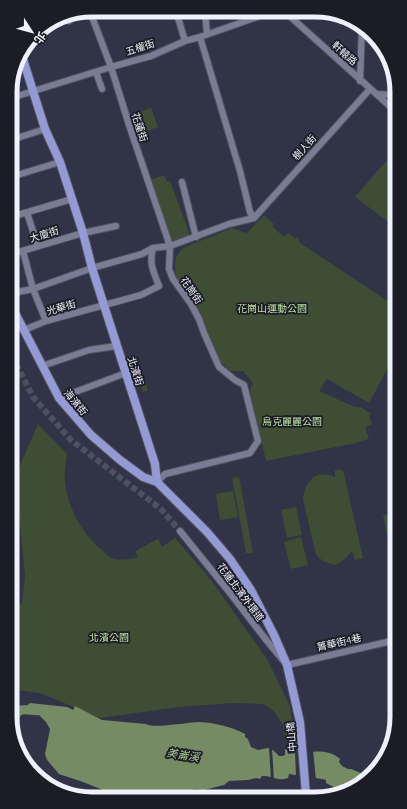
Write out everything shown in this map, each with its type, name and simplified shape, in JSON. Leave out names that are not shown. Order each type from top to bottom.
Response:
[{"type":"main road","name":"北濱街","points":[[24,62],[32,92],[45,129],[60,162],[83,233],[92,268],[155,464],[157,482]]},
{"type":"main road","name":"海濱街","points":[[17,317],[59,398],[92,435],[120,460],[143,477],[157,482]]},
{"type":"main road","points":[[157,482],[207,532],[230,559],[251,590],[274,635],[287,665]]},
{"type":"main road","name":"中山橋","points":[[287,665],[300,722],[306,792]]},
{"type":"street","name":"花蓮街","points":[[92,17],[170,246]]},
{"type":"street","points":[[178,17],[185,41]]},
{"type":"street","points":[[206,17],[207,34]]},
{"type":"street","name":"五權街","points":[[17,96],[150,56],[185,41],[257,17]]},
{"type":"street","name":"軒轅路","points":[[290,17],[360,81],[390,106]]},
{"type":"street","points":[[360,81],[362,34]]},
{"type":"street","points":[[17,292],[33,289],[92,268],[142,254],[153,248],[170,246],[229,224],[254,218],[250,212],[240,171],[200,37]]},
{"type":"street","points":[[96,72],[102,89]]},
{"type":"street","name":"樹人街","points":[[254,218],[370,89]]},
{"type":"street","points":[[377,94],[390,95]]},
{"type":"street","points":[[17,138],[45,129]]},
{"type":"street","points":[[17,175],[60,162]]},
{"type":"street","points":[[182,182],[196,237]]},
{"type":"street","points":[[17,216],[72,199]]},
{"type":"street","points":[[27,213],[38,246]]},
{"type":"street","name":"大廈街","points":[[17,253],[83,233],[116,226]]},
{"type":"street","name":"花崗街","points":[[157,482],[165,474],[250,454],[258,441],[244,385],[235,380],[219,367],[199,319],[191,304],[173,280],[169,268],[170,246]]},
{"type":"street","name":"光華街","points":[[24,330],[46,322],[147,293],[159,286],[152,270],[150,258],[153,248]]},
{"type":"street","points":[[23,251],[33,289],[46,322]]},
{"type":"street","points":[[42,366],[89,350],[118,346]]},
{"type":"street","points":[[59,398],[126,373]]},
{"type":"street","name":"花蓮北濱外環道","points":[[180,531],[287,665]]},
{"type":"street","name":"菁華街4巷","points":[[287,665],[390,641]]},
{"type":"green space","points":[[151,108],[158,127],[138,135],[131,115]]},
{"type":"green space","points":[[390,156],[390,223],[355,197]]},
{"type":"green space","points":[[164,175],[167,182],[170,181],[190,235],[172,243],[150,180]]},
{"type":"green space","name":"花崗山運動公園","points":[[264,215],[274,224],[272,226],[284,237],[288,233],[295,239],[297,237],[300,243],[390,302],[390,364],[369,403],[327,379],[319,391],[355,407],[361,407],[371,414],[369,416],[372,424],[365,427],[369,439],[266,461],[250,390],[253,383],[243,371],[230,371],[218,359],[193,301],[176,276],[175,266],[176,257],[185,247],[232,228],[247,233]]},
{"type":"green space","points":[[139,381],[145,381],[148,390],[143,392]]},
{"type":"green space","name":"北濱公園","points":[[38,424],[67,454],[65,478],[66,491],[69,501],[77,520],[89,538],[107,555],[117,560],[126,560],[138,557],[135,551],[158,539],[162,547],[175,538],[211,580],[267,659],[290,706],[294,744],[287,744],[283,725],[274,711],[263,704],[233,703],[179,707],[100,718],[40,693],[17,690],[17,605],[22,603],[25,575],[17,494],[17,472]]},
{"type":"green space","points":[[335,470],[343,470],[363,558],[355,560],[352,551],[346,558],[336,565],[324,562],[316,555],[303,499],[306,486],[313,478],[317,475],[323,474],[335,477]]},
{"type":"green space","points":[[239,477],[253,553],[246,553],[232,478]]},
{"type":"green space","points":[[233,491],[238,517],[220,520],[216,494]]},
{"type":"green space","points":[[296,507],[302,535],[287,538],[281,510]]},
{"type":"green space","points":[[390,514],[390,549],[383,515]]},
{"type":"green space","points":[[301,537],[308,565],[291,569],[284,542]]},
{"type":"water","name":"美崙溪","points":[[30,703],[67,707],[73,710],[75,706],[102,720],[156,726],[200,722],[218,724],[235,729],[245,734],[245,737],[248,739],[251,747],[258,750],[268,748],[273,750],[279,756],[285,755],[285,749],[287,750],[288,754],[316,752],[329,753],[340,759],[339,762],[342,766],[364,774],[348,784],[336,789],[326,783],[326,780],[289,774],[288,778],[284,779],[262,776],[260,779],[256,778],[229,781],[224,785],[204,790],[194,789],[187,792],[110,792],[59,774],[47,760],[45,754],[50,729],[46,722],[39,715],[23,714],[17,723],[17,706],[28,705]]},
{"type":"pier","points":[[269,747],[272,748],[274,781],[271,780]]},
{"type":"pier","points":[[313,750],[316,780],[296,777],[295,751]]},
{"type":"tunnel","points":[[17,366],[33,397],[71,440],[161,509],[180,531]]},
{"type":"park label","name":"烏克麗麗公園","points":[[292,421]]}]
